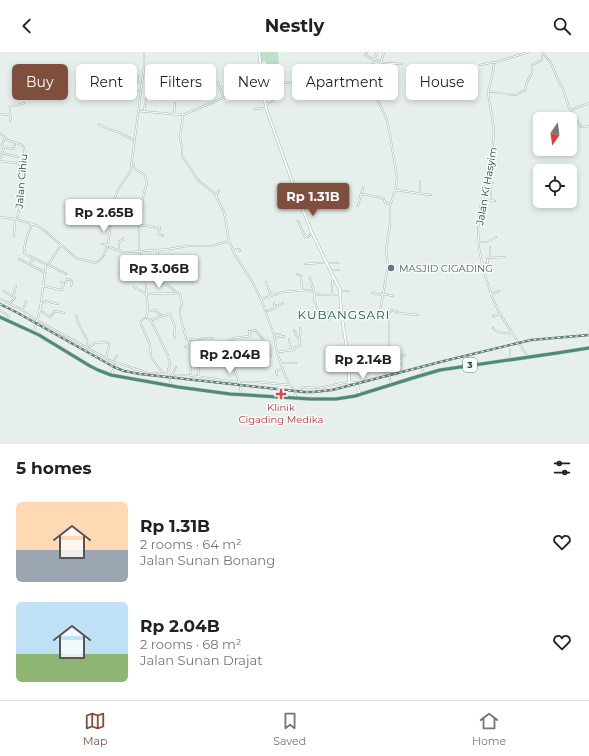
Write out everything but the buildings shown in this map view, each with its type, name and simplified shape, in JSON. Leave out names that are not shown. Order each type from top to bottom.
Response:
[{"type":"highway","name":"3","points":[[0,317],[34,332],[53,342],[90,366],[112,375],[213,392],[296,398],[336,399],[360,394],[391,384],[457,367],[589,348]]},
{"type":"street","points":[[0,217],[16,219],[41,228],[62,244],[78,259],[96,263],[101,259],[108,246],[114,200],[130,172],[144,68],[144,52]]},
{"type":"street","points":[[259,52],[260,64]]},
{"type":"street","points":[[373,64],[377,52]]},
{"type":"street","points":[[381,62],[384,52]]},
{"type":"street","points":[[480,65],[496,62],[529,52]]},
{"type":"street","points":[[488,92],[492,91],[506,94],[516,94],[525,90],[532,72],[532,65],[542,60],[542,52]]},
{"type":"street","points":[[542,52],[551,63],[563,89],[570,111],[581,127],[589,126]]},
{"type":"street","points":[[365,55],[381,62],[402,64]]},
{"type":"street","name":"Jalan Ki Hasyim","points":[[496,62],[494,64],[488,92],[494,132],[491,162],[480,208],[479,248],[490,294],[500,314],[528,357]]},
{"type":"street","points":[[137,76],[138,82],[142,83]]},
{"type":"street","points":[[138,111],[182,116],[223,98],[218,82]]},
{"type":"street","points":[[144,112],[146,100]]},
{"type":"street","points":[[264,100],[293,184],[312,233],[340,291],[349,363],[349,382]]},
{"type":"street","points":[[377,100],[388,124],[397,177],[391,204],[386,250],[388,266],[380,312],[387,316],[389,320],[389,347],[393,363],[393,368],[389,374],[391,384]]},
{"type":"street","points":[[265,105],[270,104],[273,101]]},
{"type":"street","points":[[10,122],[10,107],[24,103]]},
{"type":"street","points":[[174,115],[175,103]]},
{"type":"street","points":[[570,111],[589,104]]},
{"type":"street","points":[[254,109],[266,108]]},
{"type":"street","points":[[0,114],[10,114]]},
{"type":"street","points":[[182,116],[180,135],[182,155],[198,180],[214,193],[224,212],[229,241],[232,249],[261,299],[274,334],[277,352],[282,368],[294,390],[296,398]]},
{"type":"street","points":[[99,124],[135,140]]},
{"type":"street","name":"Jalan Cihiu","points":[[0,133],[5,138],[15,144],[22,145],[24,148],[25,161],[23,164],[21,177],[19,211],[16,219],[14,236]]},
{"type":"street","points":[[5,138],[0,146],[13,148],[15,144]]},
{"type":"street","points":[[0,158],[4,147]]},
{"type":"street","points":[[2,153],[12,156],[16,155],[18,157]]},
{"type":"street","points":[[0,161],[23,164]]},
{"type":"street","points":[[131,163],[134,165],[134,168],[145,175],[147,179],[140,225],[140,274],[162,280],[162,283],[180,293],[182,305],[180,309],[180,316],[186,338],[191,346],[185,347]]},
{"type":"street","points":[[420,182],[420,194]]},
{"type":"street","points":[[486,182],[493,183]]},
{"type":"street","points":[[358,206],[363,188]]},
{"type":"street","points":[[491,188],[491,200]]},
{"type":"street","points":[[216,198],[219,190]]},
{"type":"street","points":[[395,190],[431,195]]},
{"type":"street","points":[[361,194],[376,196],[384,200],[385,203],[391,204]]},
{"type":"street","points":[[483,199],[495,201]]},
{"type":"street","points":[[133,219],[136,214],[141,216]]},
{"type":"street","points":[[101,227],[104,220],[112,221]]},
{"type":"street","points":[[298,221],[305,237],[308,237],[312,233]]},
{"type":"street","points":[[33,224],[26,241],[24,252],[29,256],[66,274]]},
{"type":"street","points":[[140,225],[160,228],[158,234],[163,236]]},
{"type":"street","points":[[479,242],[487,242],[496,237]]},
{"type":"street","points":[[119,250],[120,241],[123,240],[123,238]]},
{"type":"street","points":[[102,244],[127,252],[139,252],[175,249],[190,246],[212,246],[229,241]]},
{"type":"street","points":[[34,332],[36,320],[40,310],[42,286],[47,264],[62,244]]},
{"type":"street","points":[[482,264],[488,263],[487,259],[490,258],[490,247]]},
{"type":"street","points":[[232,249],[239,249],[240,252]]},
{"type":"street","points":[[157,259],[158,250]]},
{"type":"street","points":[[490,258],[505,257]]},
{"type":"street","points":[[30,264],[34,258]]},
{"type":"street","points":[[18,259],[45,272]]},
{"type":"street","points":[[305,264],[338,263]]},
{"type":"street","points":[[330,269],[339,270]]},
{"type":"street","points":[[162,280],[164,271]]},
{"type":"street","points":[[297,274],[301,276],[302,290]]},
{"type":"street","points":[[145,275],[148,311],[146,317],[141,323],[149,345],[151,357],[162,373]]},
{"type":"street","points":[[332,295],[333,276]]},
{"type":"street","points":[[310,278],[315,292],[314,300],[319,313],[328,312],[330,320]]},
{"type":"street","points":[[42,286],[62,290],[67,279],[72,283],[71,286]]},
{"type":"street","points":[[266,282],[272,296]]},
{"type":"street","points":[[10,304],[15,298],[13,296],[16,286]]},
{"type":"street","points":[[134,287],[146,294],[177,292]]},
{"type":"street","points":[[261,299],[283,292],[302,290],[310,290],[322,296],[340,295]]},
{"type":"street","points":[[4,291],[13,296]]},
{"type":"street","points":[[340,291],[348,291]]},
{"type":"street","points":[[490,294],[499,291]]},
{"type":"street","points":[[372,294],[393,296]]},
{"type":"street","points":[[0,299],[114,363],[146,372],[172,375],[190,375],[239,382],[290,385]]},
{"type":"street","points":[[40,304],[45,301],[58,304]]},
{"type":"street","points":[[22,310],[26,302]]},
{"type":"street","points":[[274,303],[275,308]]},
{"type":"street","points":[[266,311],[284,303]]},
{"type":"street","points":[[0,310],[9,316],[7,320]]},
{"type":"street","points":[[40,310],[50,317],[55,311],[64,313]]},
{"type":"street","points":[[148,311],[155,310],[162,316]]},
{"type":"street","points":[[387,316],[392,310],[399,313],[418,315]]},
{"type":"street","points":[[151,320],[170,314],[175,327],[175,338]]},
{"type":"street","points":[[493,316],[500,314]]},
{"type":"street","points":[[76,316],[81,330],[87,338],[88,348]]},
{"type":"street","points":[[146,317],[151,320],[168,356],[170,363],[168,370],[171,385]]},
{"type":"street","points":[[277,352],[295,350],[295,347],[300,346],[300,328]]},
{"type":"street","points":[[493,328],[498,332],[513,333]]},
{"type":"street","points":[[241,395],[241,388],[228,355],[230,352],[228,341],[234,338],[250,336],[249,331],[255,330],[262,339],[265,349],[269,349],[271,356]]},
{"type":"street","points":[[294,330],[299,338]]},
{"type":"street","points":[[274,334],[280,334],[284,337]]},
{"type":"street","points":[[275,338],[281,336]]},
{"type":"street","points":[[188,339],[198,340],[200,338],[213,338]]},
{"type":"street","points":[[289,339],[291,350]]},
{"type":"street","points":[[198,340],[199,344],[202,345],[203,348]]},
{"type":"street","points":[[88,348],[95,343],[107,342],[109,344],[109,349],[106,359]]},
{"type":"street","points":[[195,348],[203,348],[228,355]]},
{"type":"street","points":[[190,375],[193,351],[199,352],[203,348]]},
{"type":"street","points":[[207,349],[207,357]]},
{"type":"street","points":[[510,350],[510,360]]},
{"type":"street","points":[[390,354],[405,355]]},
{"type":"street","points":[[395,355],[400,359]]},
{"type":"street","points":[[112,375],[117,356]]},
{"type":"street","points":[[366,361],[379,367],[384,373],[389,374]]},
{"type":"street","points":[[198,377],[199,368],[202,362]]},
{"type":"street","points":[[281,363],[296,363]]},
{"type":"street","points":[[342,363],[349,363]]},
{"type":"street","points":[[393,363],[401,364]]},
{"type":"street","points":[[172,375],[176,367]]},
{"type":"street","points":[[277,375],[276,371],[282,368]]},
{"type":"street","points":[[422,368],[424,375]]},
{"type":"street","points":[[294,390],[300,390],[304,387],[318,388],[349,382],[356,383],[360,394]]},
{"type":"green space","points":[[260,52],[278,52],[279,64],[266,64],[266,61],[260,61]]},
{"type":"railway","points":[[0,304],[114,367],[124,371],[304,392],[332,390],[531,340],[589,335]]},
{"type":"place","name":"MASJID CIGADING","points":[[391,268]]},
{"type":"place","name":"Klinik Cigading Medika","points":[[281,394]]},
{"type":"district","name":"KUBANGSARI","points":[[344,315]]}]
